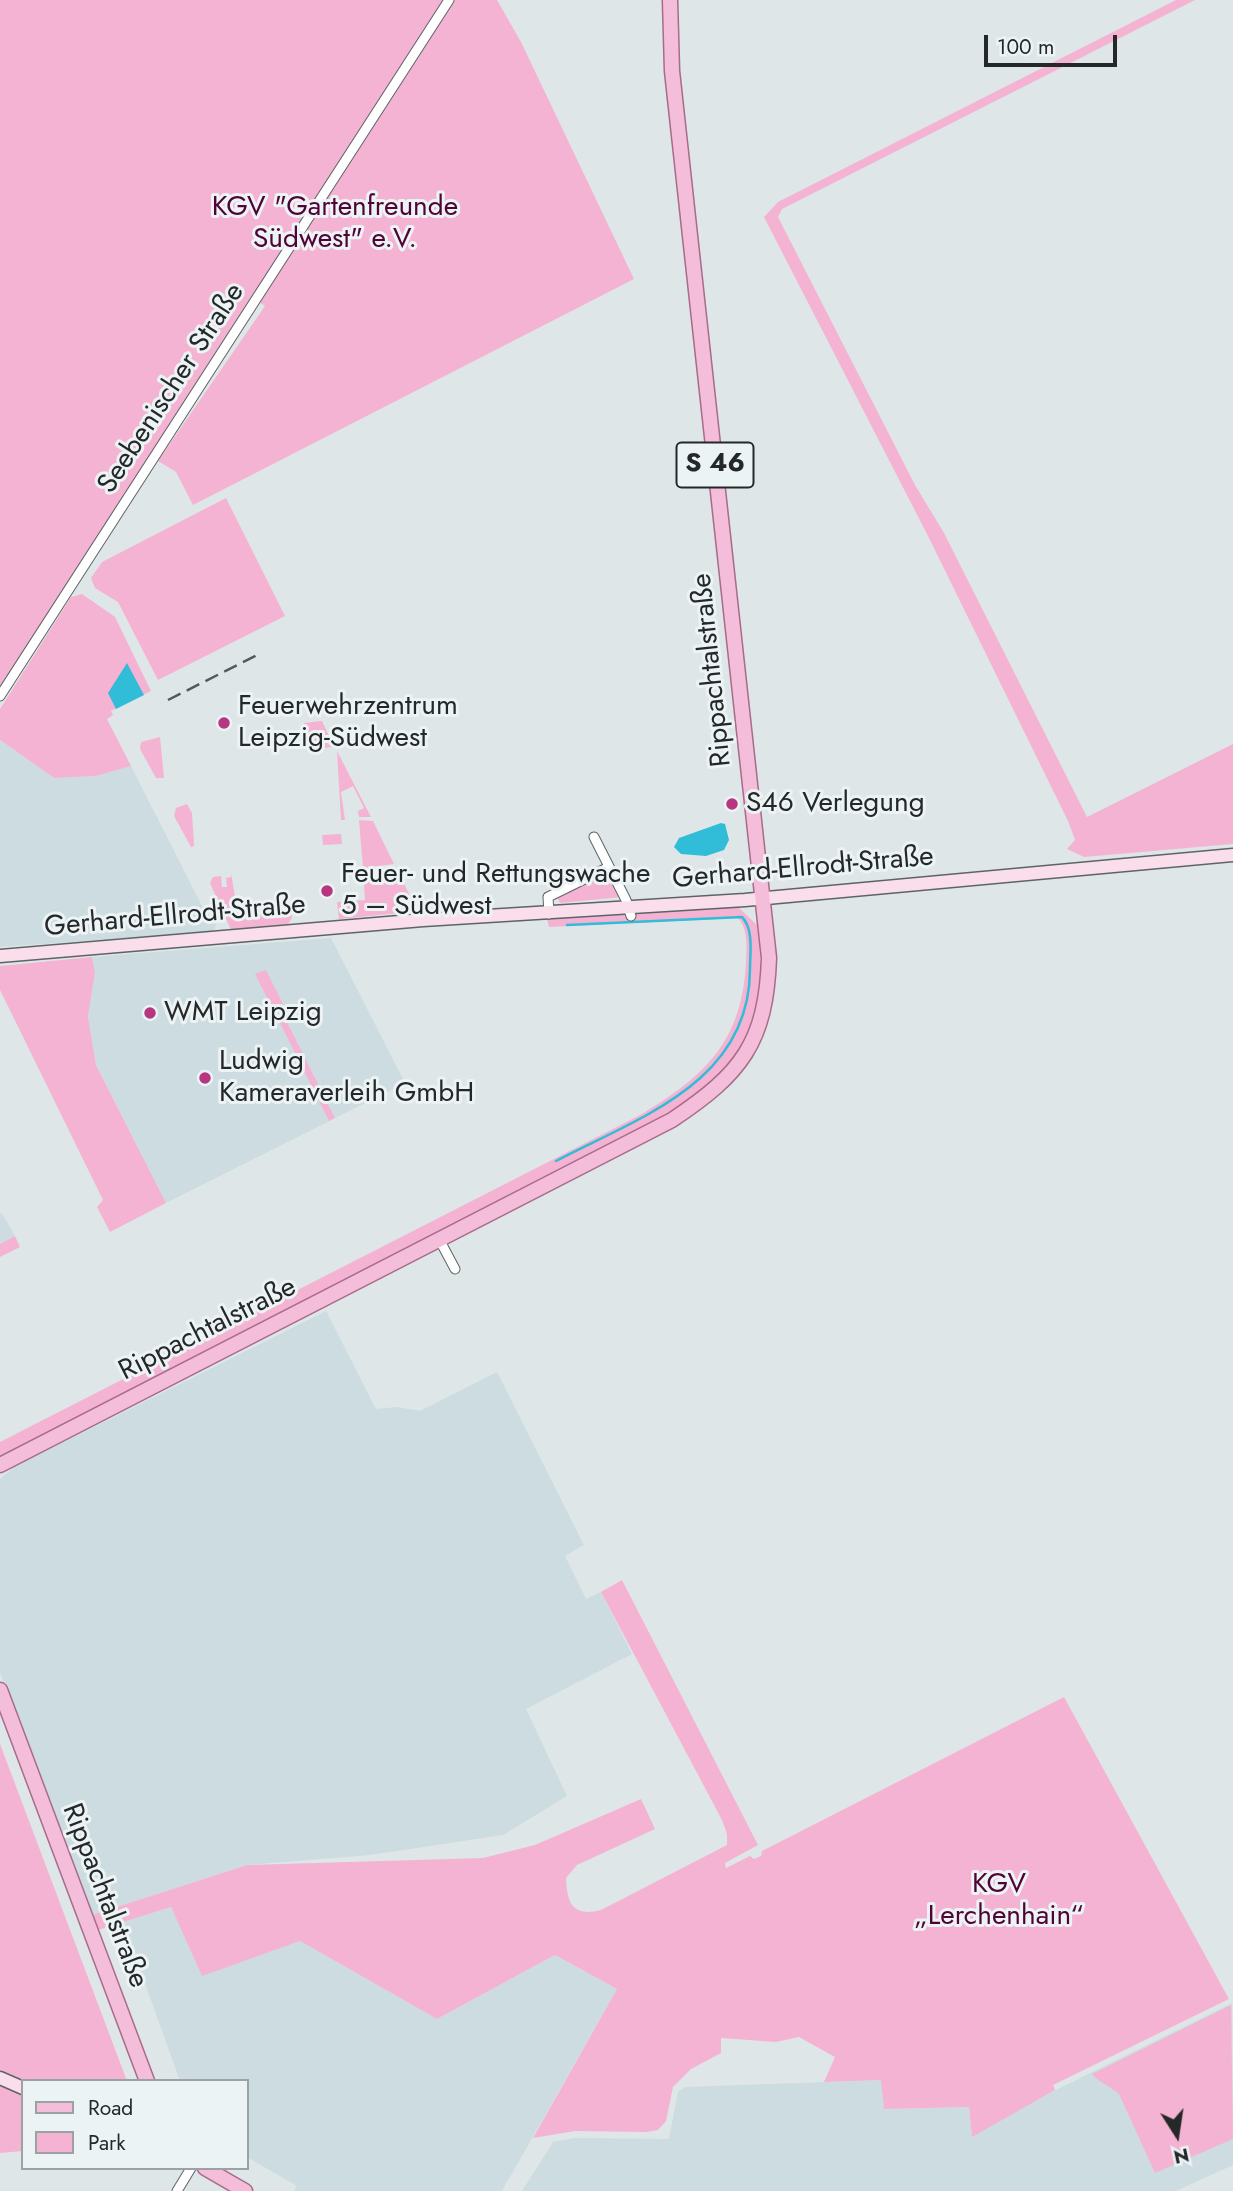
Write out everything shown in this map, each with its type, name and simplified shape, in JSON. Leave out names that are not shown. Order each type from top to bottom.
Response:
[{"type":"main road","name":"Rippachtalstraße","points":[[0,1465],[672,1120],[726,1080],[745,1056],[762,1021],[769,958],[672,71],[670,0]]},
{"type":"main road","name":"Gerhard-Ellrodt-Straße","points":[[0,956],[423,919],[630,911],[1233,855]]},
{"type":"main road","name":"Rippachtalstraße","points":[[0,1690],[146,2079]]},
{"type":"main road","points":[[0,2078],[21,2087]]},
{"type":"main road","points":[[208,2170],[245,2191]]},
{"type":"street","name":"Seebenischer Straße","points":[[0,696],[449,0]]},
{"type":"street","points":[[594,837],[630,911]]},
{"type":"street","points":[[549,914],[548,897],[610,867]]},
{"type":"street","points":[[439,1239],[455,1269]]},
{"type":"street","points":[[177,2191],[190,2170]]},
{"type":"shaded area","points":[[0,740],[54,778],[96,776],[131,766],[203,908],[216,923],[214,932],[0,947]]},
{"type":"shaded area","points":[[331,938],[405,1083],[166,1203],[96,1065],[88,1017],[95,972],[92,957]]},
{"type":"shaded area","points":[[2,1213],[15,1236],[0,1244],[0,1214]]},
{"type":"shaded area","points":[[326,1311],[376,1409],[397,1407],[420,1411],[497,1372],[584,1545],[565,1556],[586,1599],[601,1592],[632,1654],[526,1709],[567,1796],[503,1835],[370,1855],[247,1865],[92,1915],[0,1673],[0,1479],[14,1467]]},
{"type":"shaded area","points":[[171,1907],[202,1975],[300,1941],[437,2019],[555,1955],[617,1989],[502,2191],[294,2191],[297,2186],[248,2158],[248,2079],[179,2079],[123,1922]]},
{"type":"shaded area","points":[[1232,2003],[1233,2165],[1176,2191],[522,2191],[553,2142],[574,2138],[669,2139],[678,2092],[685,2087],[882,2080],[884,2109],[969,2107],[972,2136],[1042,2097]]},
{"type":"green space","name":"KGV \"Gartenfreunde Südwest\" e.V.","points":[[0,0],[497,0],[521,42],[634,279],[193,505],[176,472],[158,461],[265,306],[251,297],[0,688]]},
{"type":"green space","points":[[1176,0],[1195,0],[782,209],[778,217],[915,485],[944,533],[1087,817],[1233,744],[1233,844],[1084,857],[1067,849],[1075,840],[1068,821],[929,538],[764,217],[778,202]]},
{"type":"green space","points":[[226,498],[285,616],[158,680],[118,602],[95,588],[91,578],[102,562]]},
{"type":"green space","points":[[82,594],[115,617],[151,691],[111,711],[113,715],[107,719],[131,766],[96,776],[54,778],[0,740],[0,709],[71,597]]},
{"type":"green space","points":[[322,721],[334,747],[306,749],[304,723]]},
{"type":"green space","points":[[160,737],[164,778],[156,778],[140,749],[141,742]]},
{"type":"green space","points":[[337,751],[371,817],[359,817],[358,811],[364,808],[353,786],[341,792],[345,820],[341,820]]},
{"type":"green space","points":[[187,804],[192,813],[194,846],[191,847],[174,816],[176,808]]},
{"type":"green space","points":[[359,820],[373,821],[394,864],[363,868]]},
{"type":"green space","points":[[341,834],[342,844],[323,845],[322,835]]},
{"type":"green space","points":[[397,869],[412,900],[411,912],[339,919],[337,902],[365,900],[363,872]]},
{"type":"green space","points":[[609,872],[622,897],[560,903],[557,897]]},
{"type":"green space","points":[[231,873],[238,914],[291,906],[292,918],[288,924],[231,930],[210,883],[213,877],[221,876],[222,887],[227,887],[226,878],[231,877]]},
{"type":"green space","points":[[738,907],[757,925],[761,981],[756,1018],[750,1036],[729,1067],[680,1109],[0,1458],[0,1442],[665,1100],[702,1070],[716,1054],[737,1015],[743,991],[747,952],[741,922],[738,918],[549,927],[547,919],[645,910]]},
{"type":"green space","points":[[92,957],[95,972],[88,1017],[96,1065],[166,1203],[110,1232],[97,1207],[103,1200],[0,990],[0,966]]},
{"type":"green space","points":[[266,970],[283,1004],[281,1011],[275,1014],[255,974]]},
{"type":"green space","points":[[283,1014],[335,1118],[329,1121],[277,1017]]},
{"type":"green space","points":[[15,1236],[20,1247],[0,1257],[0,1244]]},
{"type":"green space","name":"KGV „Lerchenhain“","points":[[622,1580],[758,1845],[725,1863],[726,1868],[750,1856],[754,1859],[761,1856],[762,1851],[1064,1697],[1229,1999],[1053,2085],[1055,2090],[972,2137],[969,2107],[884,2109],[881,2080],[824,2082],[835,2057],[799,2037],[776,2042],[721,2038],[721,2053],[691,2069],[673,2087],[666,2121],[658,2130],[575,2131],[533,2138],[617,1989],[555,1955],[437,2019],[300,1941],[202,1976],[171,1907],[98,1930],[92,1915],[247,1865],[483,1858],[535,1845],[641,1799],[655,1829],[577,1865],[566,1878],[570,1901],[578,1910],[601,1910],[727,1845],[727,1834],[722,1820],[601,1592]]},
{"type":"green space","points":[[0,1744],[126,2079],[21,2080],[0,2072]]},
{"type":"green space","points":[[1231,2005],[1233,2139],[1155,2173],[1119,2094],[1092,2074]]},
{"type":"green space","points":[[0,2084],[21,2093],[21,2151],[0,2153]]},
{"type":"water","points":[[127,663],[144,695],[116,709],[108,693]]},
{"type":"water","points":[[721,823],[725,824],[729,840],[724,850],[706,856],[681,854],[674,847],[679,838]]},
{"type":"waterway","points":[[556,1161],[654,1111],[684,1091],[711,1068],[732,1040],[745,1008],[751,949],[750,935],[742,917],[567,925]]},
{"type":"railway","points":[[168,700],[261,653]]},
{"type":"place","name":"Feuerwehrzentrum Leipzig-Südwest","points":[[224,723]]},
{"type":"place","name":"S46 Verlegung","points":[[732,804]]},
{"type":"place","name":"Feuer- und Rettungswache 5 – Südwest","points":[[327,891]]},
{"type":"place","name":"WMT Leipzig","points":[[150,1013]]},
{"type":"place","name":"Ludwig Kameraverleih GmbH","points":[[205,1078]]}]
